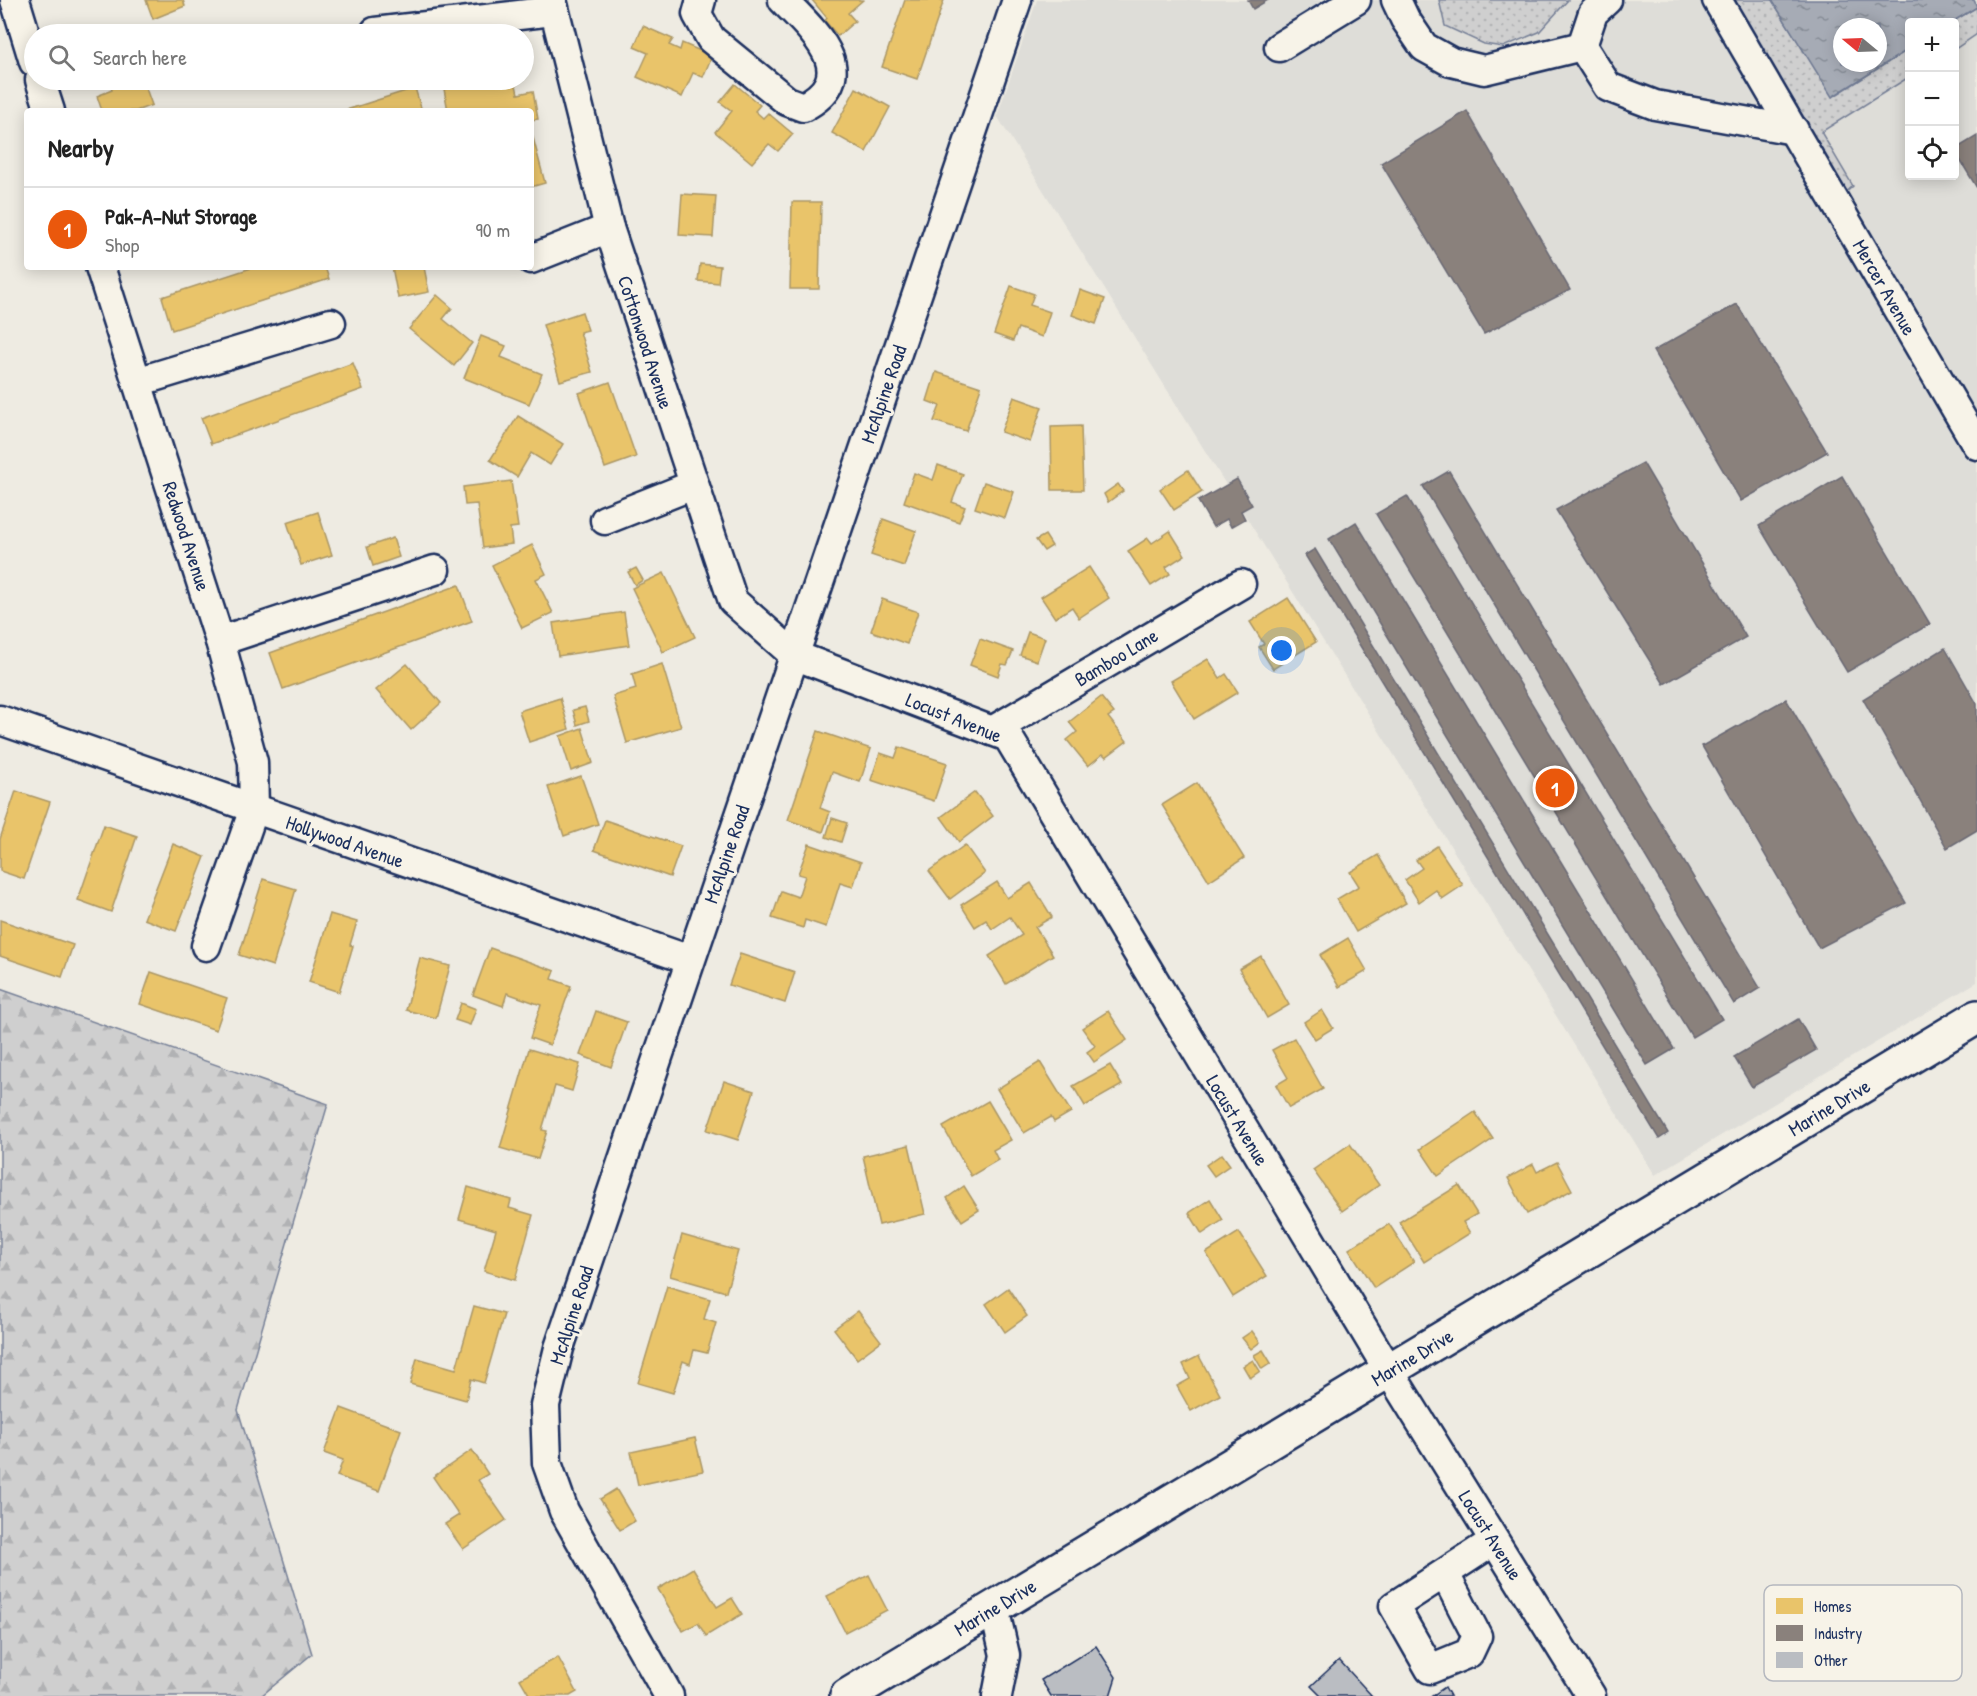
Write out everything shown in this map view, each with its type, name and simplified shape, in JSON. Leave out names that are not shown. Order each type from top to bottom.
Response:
[{"type":"main road","name":"Marine Drive","points":[[847,1696],[1977,1017]]},
{"type":"street","points":[[15,0],[24,29]]},
{"type":"street","points":[[701,0],[697,14],[711,39],[787,101],[803,107],[816,100],[829,84],[833,68],[828,52],[807,24],[783,0]]},
{"type":"street","name":"McAlpine Road","points":[[669,1696],[564,1512],[547,1463],[545,1405],[559,1348],[1017,0]]},
{"type":"street","points":[[1279,47],[1356,0]]},
{"type":"street","points":[[1396,0],[1405,19],[1424,47],[1451,62],[1485,70],[1581,46]]},
{"type":"street","points":[[1581,46],[1593,13],[1607,0]]},
{"type":"street","name":"Mercer Avenue","points":[[1717,0],[1977,444]]},
{"type":"street","points":[[429,24],[552,6]]},
{"type":"street","name":"Cottonwood Avenue","points":[[552,6],[609,228],[733,601],[794,655]]},
{"type":"street","points":[[1581,46],[1608,87],[1617,91],[1655,105],[1794,130]]},
{"type":"street","points":[[43,90],[49,108]]},
{"type":"street","points":[[534,259],[609,228]]},
{"type":"street","name":"Redwood Avenue","points":[[101,270],[220,640],[253,762],[254,809]]},
{"type":"street","points":[[138,382],[331,323]]},
{"type":"street","points":[[605,520],[693,485]]},
{"type":"street","points":[[220,640],[435,570]]},
{"type":"street","name":"Bamboo Lane","points":[[992,731],[1241,584]]},
{"type":"street","name":"Locust Avenue","points":[[794,655],[1008,737],[1389,1371],[1591,1696]]},
{"type":"street","name":"Hollywood Avenue","points":[[0,720],[690,960]]},
{"type":"street","points":[[206,946],[254,809]]},
{"type":"street","points":[[1445,1574],[1494,1541]]},
{"type":"street","points":[[994,1608],[1005,1655],[997,1696]]},
{"type":"shaded area","points":[[1037,0],[1977,0],[1977,982],[1655,1175],[997,116]]},
{"type":"green space","points":[[1439,0],[1568,0],[1539,32],[1503,47],[1484,44],[1445,26]]},
{"type":"green space","points":[[1728,0],[1772,0],[1833,97],[1873,72],[1887,72],[1887,63],[1905,52],[1905,80],[1821,132],[1853,186],[1842,196]]},
{"type":"green space","points":[[1977,7],[1977,34],[1959,46],[1959,18]]},
{"type":"green space","points":[[0,989],[328,1104],[238,1410],[312,1654],[261,1696],[0,1696]]},
{"type":"water","points":[[1772,0],[1974,0],[1977,7],[1959,18],[1905,18],[1905,51],[1887,63],[1887,18],[1833,18],[1833,72],[1872,72],[1832,97]]},
{"type":"building: Homes","points":[[146,0],[183,0],[185,6],[153,19]]},
{"type":"building: Homes","points":[[812,0],[863,0],[848,13],[855,21],[838,36]]},
{"type":"building: Homes","points":[[905,0],[944,0],[917,79],[882,67]]},
{"type":"building: Homes","points":[[643,26],[673,39],[669,45],[680,50],[682,43],[712,56],[703,77],[693,73],[682,97],[637,77],[648,53],[634,47]]},
{"type":"building: Homes","points":[[735,84],[760,105],[755,111],[763,118],[768,113],[793,134],[778,151],[769,144],[752,163],[715,132],[732,111],[720,102]]},
{"type":"building: Homes","points":[[856,88],[890,107],[866,152],[832,133]]},
{"type":"building: Homes","points":[[112,90],[147,90],[152,105],[144,108],[101,108],[97,96]]},
{"type":"building: Homes","points":[[409,90],[416,90],[421,108],[352,108]]},
{"type":"building: Homes","points":[[444,90],[517,90],[518,94],[533,91],[538,119],[534,120],[534,108],[447,108]]},
{"type":"building: Homes","points":[[534,141],[545,183],[534,186]]},
{"type":"building: Homes","points":[[682,194],[716,196],[713,237],[679,235]]},
{"type":"building: Homes","points":[[792,202],[821,202],[819,289],[790,289]]},
{"type":"building: Homes","points":[[700,264],[720,266],[718,283],[698,281]]},
{"type":"building: Homes","points":[[245,270],[326,270],[329,279],[172,330],[162,297]]},
{"type":"building: Homes","points":[[393,270],[425,270],[429,292],[398,298]]},
{"type":"building: Homes","points":[[1011,286],[1034,294],[1030,305],[1050,312],[1042,337],[1018,328],[1013,341],[994,334]]},
{"type":"building: Homes","points":[[1080,290],[1105,299],[1096,324],[1072,315]]},
{"type":"building: Homes","points":[[437,295],[452,308],[443,319],[472,343],[454,366],[409,329]]},
{"type":"building: Homes","points":[[582,312],[588,330],[580,332],[592,372],[560,381],[543,325]]},
{"type":"building: Homes","points":[[481,336],[506,346],[501,357],[542,374],[529,404],[464,378]]},
{"type":"building: Homes","points":[[353,363],[363,389],[211,444],[201,418]]},
{"type":"building: Homes","points":[[936,372],[981,387],[966,431],[934,421],[940,406],[927,401]]},
{"type":"building: Homes","points":[[610,382],[636,457],[605,468],[579,393]]},
{"type":"building: Homes","points":[[1014,397],[1042,407],[1030,442],[1001,432]]},
{"type":"building: Homes","points":[[518,416],[563,444],[550,465],[531,453],[517,477],[490,460]]},
{"type":"building: Homes","points":[[1081,426],[1083,490],[1052,490],[1051,427]]},
{"type":"building: Homes","points":[[938,465],[963,474],[952,502],[965,507],[959,522],[904,502],[914,473],[933,480]]},
{"type":"building: Homes","points":[[1188,470],[1202,492],[1174,510],[1160,489]]},
{"type":"building: Homes","points":[[511,481],[518,527],[510,528],[512,544],[483,548],[477,504],[465,505],[463,487]]},
{"type":"building: Homes","points":[[984,482],[1014,492],[1005,518],[975,508]]},
{"type":"building: Homes","points":[[1118,484],[1123,491],[1108,502],[1104,494]]},
{"type":"building: Homes","points":[[318,512],[332,555],[301,565],[287,522]]},
{"type":"building: Homes","points":[[883,519],[916,531],[904,566],[871,555]]},
{"type":"building: Homes","points":[[1170,531],[1185,555],[1166,567],[1170,574],[1151,586],[1128,551],[1148,538],[1152,543]]},
{"type":"building: Homes","points":[[1045,535],[1052,546],[1044,551],[1036,540]]},
{"type":"building: Homes","points":[[393,538],[399,557],[373,566],[367,547]]},
{"type":"building: Homes","points":[[532,545],[546,574],[536,579],[553,613],[522,628],[492,565]]},
{"type":"building: Homes","points":[[1089,567],[1109,598],[1079,618],[1072,607],[1055,618],[1041,597]]},
{"type":"building: Homes","points":[[636,568],[643,580],[635,585],[628,572]]},
{"type":"building: Homes","points":[[664,573],[695,637],[663,652],[632,588]]},
{"type":"building: Homes","points":[[459,585],[472,621],[283,689],[270,653]]},
{"type":"building: Homes","points":[[1288,598],[1316,642],[1273,669],[1259,647],[1264,644],[1250,622]]},
{"type":"building: Homes","points":[[882,599],[918,612],[907,644],[871,631]]},
{"type":"building: Homes","points":[[624,612],[629,645],[558,656],[553,623]]},
{"type":"building: Homes","points":[[1028,632],[1045,638],[1037,661],[1020,655]]},
{"type":"building: Homes","points":[[980,639],[1013,651],[1007,665],[1002,664],[998,676],[970,665]]},
{"type":"building: Homes","points":[[1208,659],[1220,678],[1226,674],[1238,692],[1194,719],[1171,681]]},
{"type":"building: Homes","points":[[407,664],[441,703],[411,730],[376,690]]},
{"type":"building: Homes","points":[[662,664],[681,727],[627,743],[613,696],[636,689],[632,674]]},
{"type":"building: Homes","points":[[1101,697],[1114,713],[1108,717],[1127,741],[1106,757],[1103,754],[1088,766],[1067,740],[1077,732],[1069,722]]},
{"type":"building: Homes","points":[[560,698],[569,729],[529,742],[519,711]]},
{"type":"building: Homes","points":[[585,707],[589,721],[577,725],[573,710]]},
{"type":"building: Homes","points":[[582,728],[593,763],[571,771],[560,736]]},
{"type":"building: Homes","points":[[818,731],[871,749],[860,782],[832,772],[820,808],[830,812],[823,832],[788,820]]},
{"type":"building: Homes","points":[[899,747],[947,763],[934,801],[871,780],[880,753],[895,758]]},
{"type":"building: Homes","points":[[581,776],[598,824],[564,836],[548,787]]},
{"type":"building: Homes","points":[[1197,783],[1244,858],[1209,881],[1162,805]]},
{"type":"building: Homes","points":[[16,791],[50,802],[24,879],[0,871],[0,839]]},
{"type":"building: Homes","points":[[975,792],[993,816],[959,842],[941,817]]},
{"type":"building: Homes","points":[[832,818],[847,823],[841,842],[826,837]]},
{"type":"building: Homes","points":[[605,820],[681,846],[670,877],[594,850]]},
{"type":"building: Homes","points":[[104,825],[137,836],[111,912],[78,900]]},
{"type":"building: Homes","points":[[173,844],[205,857],[176,931],[144,919]]},
{"type":"building: Homes","points":[[809,844],[861,862],[853,887],[840,883],[826,927],[805,920],[803,928],[772,918],[781,891],[798,897],[805,876],[798,874]]},
{"type":"building: Homes","points":[[965,845],[985,873],[950,899],[929,871]]},
{"type":"building: Homes","points":[[1437,846],[1463,885],[1442,899],[1436,890],[1419,902],[1405,880],[1422,868],[1416,860]]},
{"type":"building: Homes","points":[[1378,855],[1406,903],[1356,932],[1337,899],[1359,886],[1350,872]]},
{"type":"building: Homes","points":[[263,879],[296,889],[273,966],[239,955]]},
{"type":"building: Homes","points":[[997,882],[1007,898],[1031,883],[1052,917],[1035,927],[1053,955],[1006,984],[989,956],[1022,935],[1010,917],[992,929],[986,920],[975,927],[961,905]]},
{"type":"building: Homes","points":[[330,914],[357,922],[350,945],[353,946],[339,992],[309,982]]},
{"type":"building: Homes","points":[[0,920],[73,945],[62,977],[0,956]]},
{"type":"building: Homes","points":[[1348,938],[1367,971],[1339,987],[1320,955]]},
{"type":"building: Homes","points":[[490,948],[555,971],[552,979],[571,986],[550,1045],[530,1038],[541,1005],[507,993],[503,1006],[473,995]]},
{"type":"building: Homes","points":[[740,954],[795,972],[785,1003],[729,985]]},
{"type":"building: Homes","points":[[1261,956],[1289,1005],[1267,1018],[1239,969]]},
{"type":"building: Homes","points":[[420,958],[450,966],[436,1018],[406,1010]]},
{"type":"building: Homes","points":[[151,972],[227,998],[216,1030],[140,1004]]},
{"type":"building: Homes","points":[[461,1003],[476,1009],[470,1025],[455,1020]]},
{"type":"building: Homes","points":[[1322,1010],[1333,1028],[1315,1039],[1304,1022]]},
{"type":"building: Homes","points":[[596,1011],[627,1022],[611,1067],[580,1055]]},
{"type":"building: Homes","points":[[1108,1011],[1127,1040],[1094,1062],[1087,1052],[1095,1046],[1082,1028]]},
{"type":"building: Homes","points":[[1294,1038],[1323,1089],[1289,1108],[1276,1085],[1288,1078],[1272,1050]]},
{"type":"building: Homes","points":[[529,1049],[580,1064],[572,1091],[555,1086],[542,1130],[547,1131],[538,1159],[500,1148]]},
{"type":"building: Homes","points":[[1040,1062],[1071,1112],[1054,1122],[1051,1117],[1024,1133],[997,1089]]},
{"type":"building: Homes","points":[[1110,1065],[1122,1085],[1085,1106],[1073,1086]]},
{"type":"building: Homes","points":[[724,1081],[754,1091],[738,1140],[707,1130]]},
{"type":"building: Homes","points":[[988,1101],[1011,1140],[993,1150],[998,1160],[971,1176],[943,1127]]},
{"type":"building: Homes","points":[[1475,1112],[1493,1139],[1438,1176],[1420,1149]]},
{"type":"building: Homes","points":[[1350,1144],[1379,1185],[1342,1211],[1313,1170]]},
{"type":"building: Homes","points":[[909,1145],[925,1214],[879,1225],[863,1156]]},
{"type":"building: Homes","points":[[1222,1154],[1230,1165],[1214,1176],[1206,1165]]},
{"type":"building: Homes","points":[[1557,1162],[1572,1190],[1527,1214],[1508,1178],[1533,1164],[1537,1172]]},
{"type":"building: Homes","points":[[1459,1185],[1477,1214],[1463,1222],[1470,1233],[1424,1262],[1399,1222]]},
{"type":"building: Homes","points":[[964,1186],[979,1210],[962,1221],[947,1198]]},
{"type":"building: Homes","points":[[468,1187],[511,1200],[509,1208],[533,1215],[515,1280],[484,1271],[496,1230],[459,1219]]},
{"type":"building: Homes","points":[[1210,1199],[1223,1220],[1202,1234],[1189,1213]]},
{"type":"building: Homes","points":[[1389,1224],[1414,1262],[1374,1288],[1349,1249]]},
{"type":"building: Homes","points":[[1239,1232],[1267,1276],[1233,1297],[1206,1253]]},
{"type":"building: Homes","points":[[682,1235],[738,1251],[726,1292],[670,1276]]},
{"type":"building: Homes","points":[[667,1286],[710,1299],[704,1319],[716,1323],[707,1353],[694,1350],[690,1364],[683,1361],[673,1393],[638,1383]]},
{"type":"building: Homes","points":[[1008,1288],[1027,1316],[1005,1332],[986,1304]]},
{"type":"building: Homes","points":[[474,1306],[504,1314],[484,1383],[471,1379],[466,1400],[410,1384],[417,1358],[456,1369]]},
{"type":"building: Homes","points":[[858,1311],[881,1341],[857,1359],[834,1329]]},
{"type":"building: Homes","points":[[1252,1331],[1260,1342],[1251,1349],[1242,1338]]},
{"type":"building: Homes","points":[[1263,1350],[1271,1363],[1262,1369],[1254,1355]]},
{"type":"building: Homes","points":[[1199,1356],[1220,1395],[1191,1411],[1177,1386],[1190,1379],[1183,1364]]},
{"type":"building: Homes","points":[[1253,1360],[1260,1371],[1250,1378],[1243,1366]]},
{"type":"building: Homes","points":[[341,1408],[401,1430],[379,1491],[337,1476],[343,1460],[324,1453]]},
{"type":"building: Homes","points":[[695,1438],[703,1471],[638,1485],[631,1452]]},
{"type":"building: Homes","points":[[472,1450],[488,1474],[478,1480],[506,1520],[463,1549],[445,1524],[459,1515],[433,1477]]},
{"type":"building: Homes","points":[[616,1489],[635,1521],[620,1530],[600,1499]]},
{"type":"building: Homes","points":[[693,1568],[717,1607],[732,1598],[742,1614],[706,1636],[698,1623],[683,1631],[658,1589]]},
{"type":"building: Homes","points":[[869,1575],[887,1610],[845,1632],[827,1596]]},
{"type":"building: Homes","points":[[558,1657],[577,1692],[570,1696],[530,1696],[520,1679]]},
{"type":"building: Industry","points":[[1248,0],[1268,0],[1253,9]]},
{"type":"building: Industry","points":[[1467,111],[1570,290],[1484,334],[1381,163]]},
{"type":"building: Industry","points":[[1977,136],[1977,188],[1959,158],[1959,147]]},
{"type":"building: Industry","points":[[1737,304],[1827,452],[1741,501],[1653,351]]},
{"type":"building: Industry","points":[[1643,463],[1746,637],[1664,684],[1556,510]]},
{"type":"building: Industry","points":[[1449,471],[1760,988],[1734,1004],[1423,486]]},
{"type":"building: Industry","points":[[1842,476],[1930,624],[1847,672],[1759,526]]},
{"type":"building: Industry","points":[[1237,479],[1252,505],[1241,511],[1245,519],[1231,527],[1227,519],[1213,527],[1198,501]]},
{"type":"building: Industry","points":[[1407,496],[1722,1019],[1692,1037],[1376,514]]},
{"type":"building: Industry","points":[[1356,522],[1674,1049],[1647,1065],[1329,539]]},
{"type":"building: Industry","points":[[1315,549],[1668,1133],[1659,1139],[1305,555]]},
{"type":"building: Industry","points":[[1945,648],[1977,704],[1977,830],[1947,848],[1863,699]]},
{"type":"building: Industry","points":[[1786,699],[1906,903],[1819,948],[1702,746]]},
{"type":"building: Industry","points":[[1798,1019],[1816,1050],[1752,1087],[1734,1057]]},
{"type":"building: Other","points":[[1096,1646],[1116,1677],[1110,1696],[1051,1696],[1041,1680]]},
{"type":"building: Other","points":[[1339,1660],[1372,1696],[1321,1696],[1311,1686]]},
{"type":"building: Other","points":[[1445,1687],[1450,1696],[1432,1696]]},
{"type":"place","name":"Pak-A-Nut Storage","points":[[1555,788]]}]
